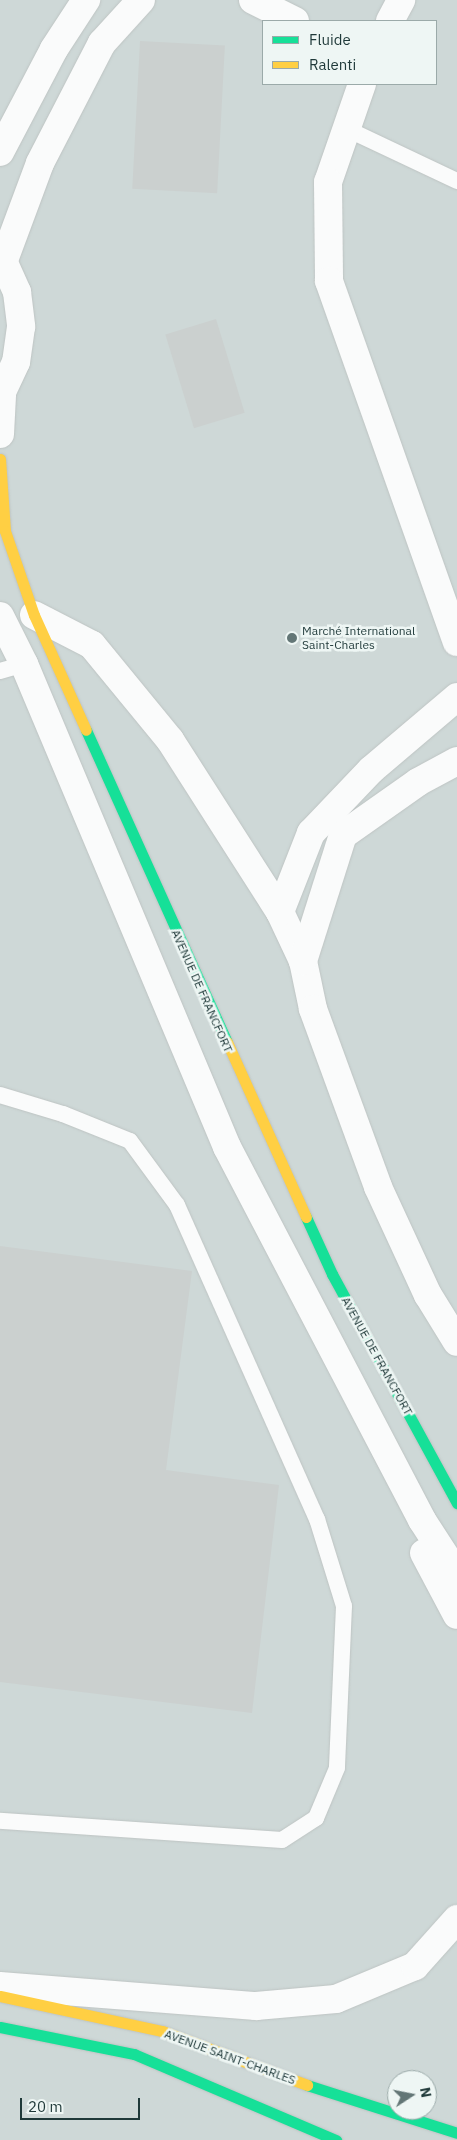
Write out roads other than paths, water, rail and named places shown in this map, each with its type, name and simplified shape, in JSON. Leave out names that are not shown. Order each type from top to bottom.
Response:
[{"type":"street","points":[[0,152],[54,49],[86,0]]},
{"type":"street","points":[[0,434],[1,396],[16,362],[21,327],[17,292],[2,257],[40,163],[102,43],[141,0]]},
{"type":"street","points":[[253,0],[293,20]]},
{"type":"street","points":[[391,20],[401,0]]},
{"type":"street","points":[[362,85],[328,182],[328,281],[457,642]]},
{"type":"street","name":"AVENUE DE FRANCFORT","points":[[0,459],[5,531],[34,615],[332,1274],[457,1503]]},
{"type":"street","points":[[34,615],[92,645],[170,740],[280,912],[304,961],[313,1009],[378,1187],[428,1294],[457,1342]]},
{"type":"street","points":[[0,616],[12,667],[227,1147],[276,1246],[422,1520],[457,1574]]},
{"type":"street","points":[[280,912],[311,833],[372,770],[457,697]]},
{"type":"street","points":[[304,961],[343,835],[418,782],[457,761]]},
{"type":"street","points":[[276,1246],[359,1433],[457,1615]]},
{"type":"street","points":[[0,1986],[256,2006],[336,1999],[415,1966],[457,1919]]},
{"type":"street","name":"AVENUE SAINT-CHARLES","points":[[0,1996],[162,2031],[320,2090],[457,2133]]},
{"type":"street","points":[[0,2027],[134,2054],[336,2140]]},
{"type":"lane","points":[[346,129],[457,181]]},
{"type":"lane","points":[[0,1095],[63,1114],[130,1141],[177,1205],[317,1519],[344,1606],[337,1768],[316,1818],[282,1840],[0,1821]]},
{"type":"place","name":"Marché International Saint-Charles","points":[[292,638]]}]
